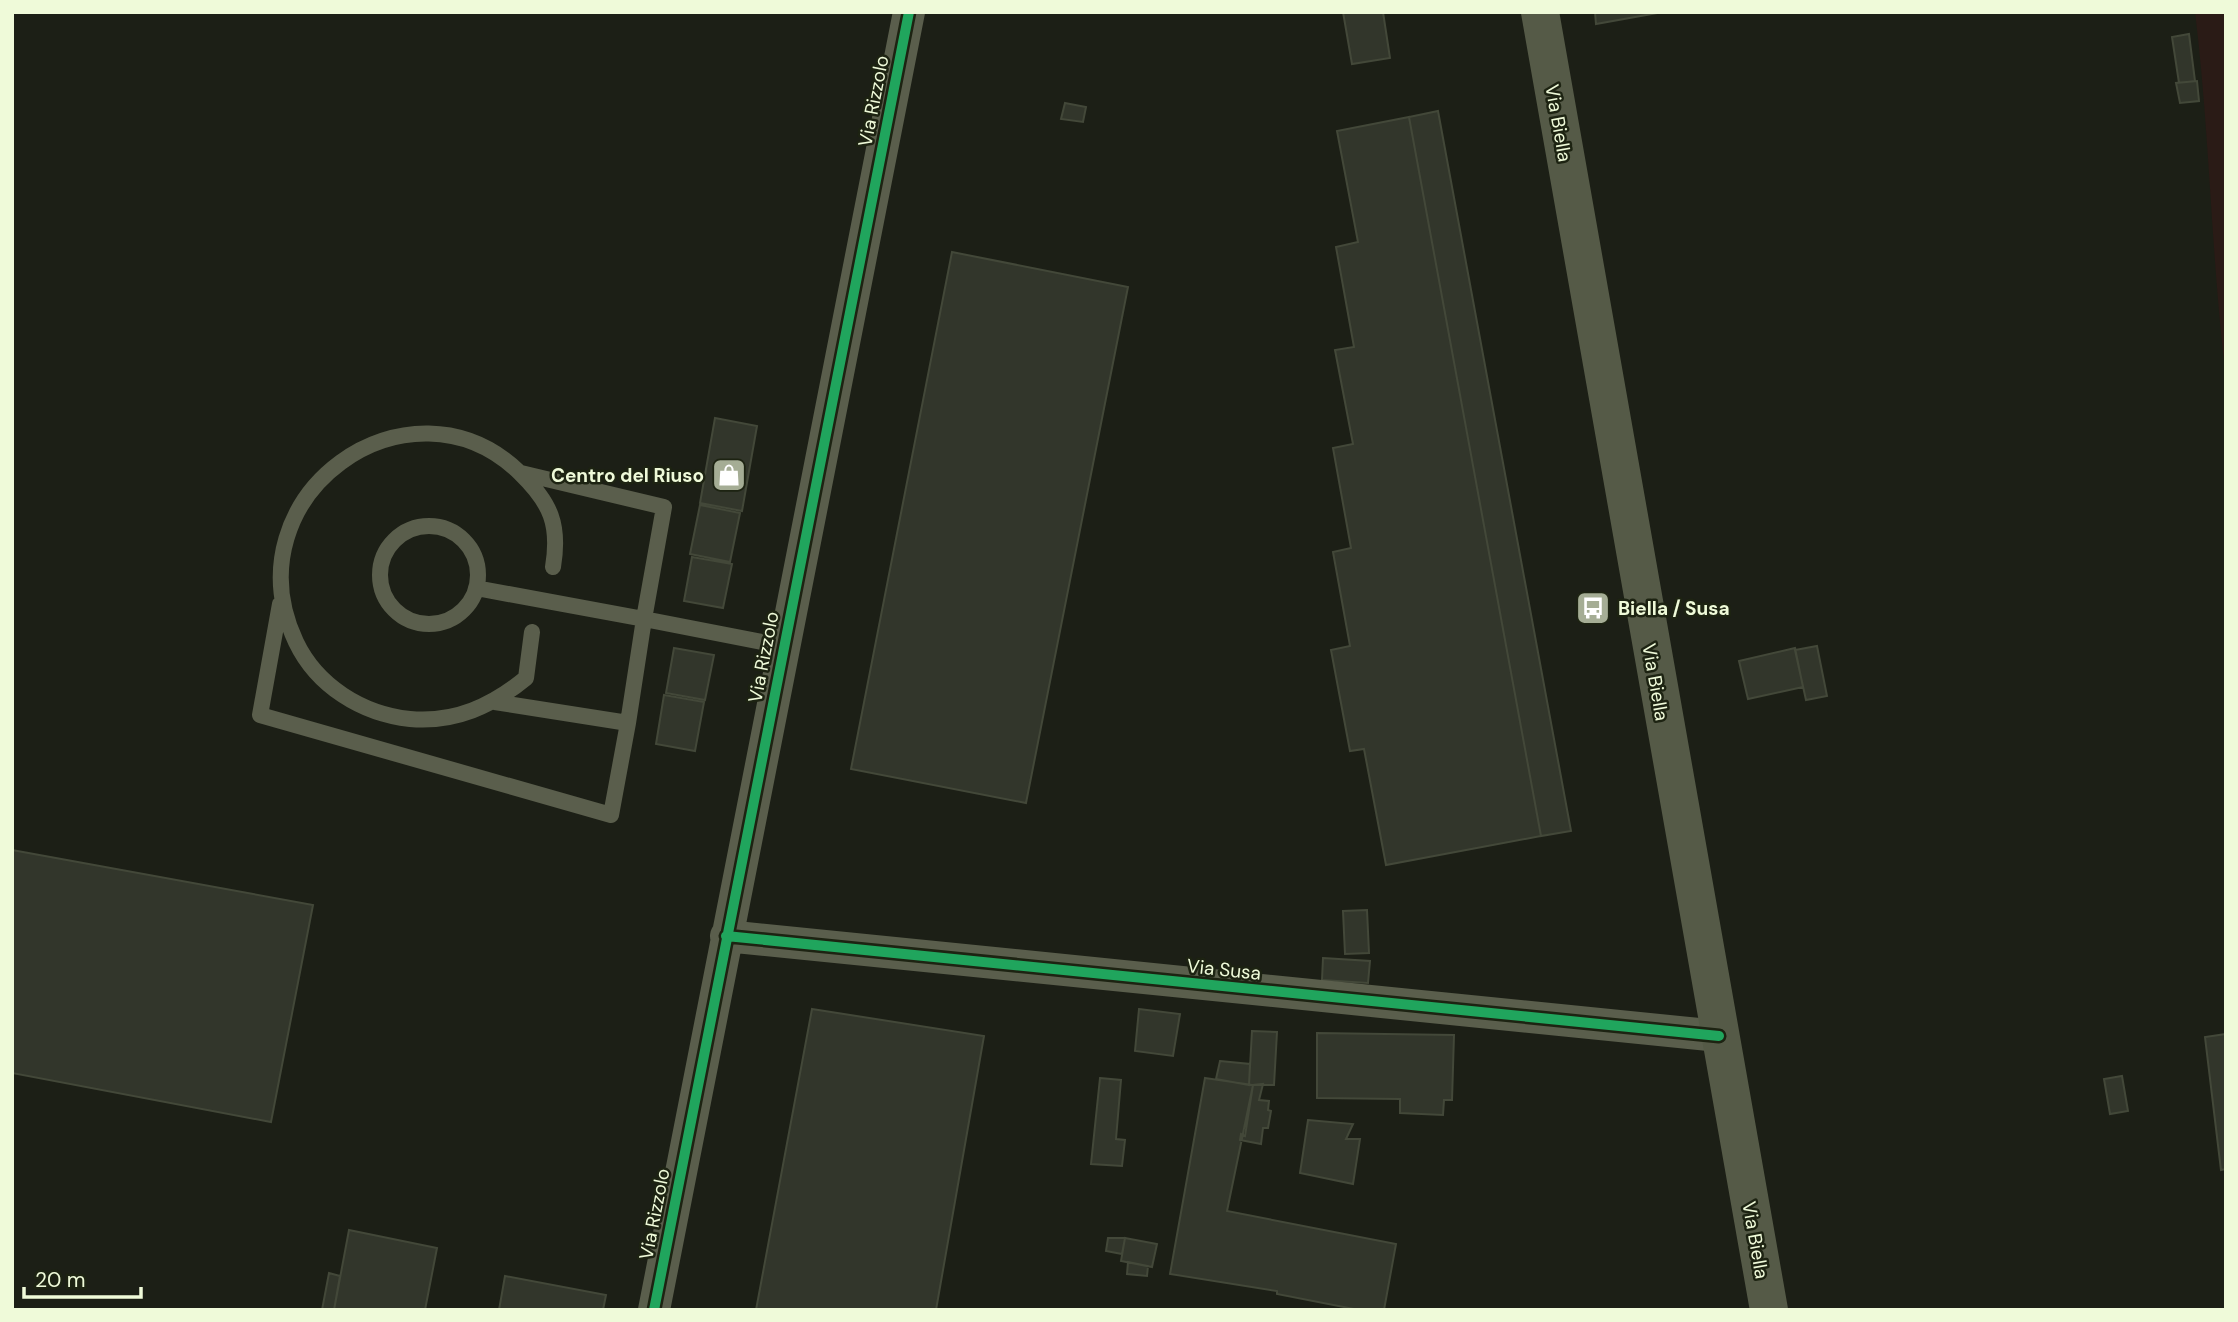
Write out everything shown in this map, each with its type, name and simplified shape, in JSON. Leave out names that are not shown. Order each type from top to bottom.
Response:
[{"type":"main road","name":"Via Biella","points":[[1540,12],[1769,1310]]},
{"type":"street","name":"Via Rizzolo","points":[[654,1310],[909,12]]},
{"type":"street","name":"Via Susa","points":[[726,936],[1719,1036]]},
{"type":"lane","points":[[532,632],[526,678],[495,702],[452,717],[424,720],[396,718],[368,709],[342,695],[320,676],[302,653],[289,626],[282,598],[280,569],[285,540],[296,513],[312,488],[334,466],[361,449],[390,438],[422,435],[453,438],[484,447],[511,463],[533,485],[551,512],[557,540],[553,567]]},
{"type":"lane","points":[[282,598],[260,715],[611,815],[664,507],[520,473]]},
{"type":"lane","points":[[435,526],[452,531],[466,542],[475,557],[478,574],[476,588],[467,606],[455,617],[440,624],[423,624],[399,614],[383,595],[379,578],[381,560],[389,545],[402,533],[418,527],[435,526]]},
{"type":"lane","points":[[476,588],[783,646]]},
{"type":"lane","points":[[495,702],[559,715],[628,723]]},
{"type":"shaded area","points":[[2195,12],[2226,12],[2226,378],[2217,287]]},
{"type":"building","points":[[1343,12],[1383,12],[1390,58],[1352,64]]},
{"type":"building","points":[[1595,12],[1663,12],[1596,24]]},
{"type":"building","points":[[2189,34],[2195,81],[2179,83],[2172,37]]},
{"type":"building","points":[[2197,81],[2199,101],[2180,103],[2176,83]]},
{"type":"building","points":[[1065,103],[1086,107],[1083,122],[1061,119]]},
{"type":"building","points":[[1438,111],[1571,831],[1541,836],[1409,117]]},
{"type":"building","points":[[1409,117],[1541,836],[1386,865],[1364,749],[1350,751],[1331,650],[1350,646],[1333,552],[1351,548],[1333,448],[1353,444],[1335,350],[1354,347],[1336,247],[1358,242],[1337,131]]},
{"type":"building","points":[[952,252],[1128,287],[1026,803],[851,769]]},
{"type":"building","points":[[715,418],[757,426],[742,511],[700,503]]},
{"type":"building","points":[[700,505],[740,513],[730,562],[690,554]]},
{"type":"building","points":[[692,557],[732,564],[723,608],[684,601]]},
{"type":"building","points":[[1817,646],[1827,696],[1806,700],[1795,650]]},
{"type":"building","points":[[674,648],[714,655],[705,700],[666,693]]},
{"type":"building","points":[[1795,648],[1803,687],[1748,699],[1739,661]]},
{"type":"building","points":[[664,695],[704,702],[695,751],[656,744]]},
{"type":"building","points":[[12,850],[313,905],[271,1122],[12,1073]]},
{"type":"building","points":[[1367,910],[1369,953],[1345,954],[1343,911]]},
{"type":"building","points":[[1323,958],[1370,961],[1368,983],[1322,980]]},
{"type":"building","points":[[812,1009],[984,1036],[936,1310],[756,1310]]},
{"type":"building","points":[[1139,1009],[1180,1014],[1173,1056],[1135,1051]]},
{"type":"building","points":[[1252,1031],[1277,1032],[1274,1085],[1249,1085]]},
{"type":"building","points":[[1317,1033],[1454,1035],[1452,1100],[1444,1100],[1443,1115],[1400,1113],[1400,1099],[1317,1098]]},
{"type":"building","points":[[2226,1034],[2226,1169],[2221,1170],[2205,1037]]},
{"type":"building","points":[[1220,1061],[1250,1064],[1249,1085],[1216,1079]]},
{"type":"building","points":[[2122,1076],[2128,1111],[2110,1114],[2104,1079]]},
{"type":"building","points":[[1100,1078],[1121,1080],[1116,1139],[1125,1140],[1122,1166],[1091,1164]]},
{"type":"building","points":[[1205,1078],[1253,1085],[1227,1211],[1396,1244],[1384,1310],[1359,1310],[1277,1294],[1277,1291],[1170,1274]]},
{"type":"building","points":[[1263,1084],[1259,1100],[1269,1101],[1268,1110],[1271,1111],[1268,1128],[1263,1128],[1261,1144],[1240,1140],[1241,1134],[1245,1136],[1253,1085]]},
{"type":"building","points":[[1308,1120],[1353,1124],[1346,1139],[1360,1139],[1353,1184],[1300,1173]]},
{"type":"building","points":[[349,1230],[437,1248],[425,1310],[334,1310]]},
{"type":"building","points":[[1108,1238],[1125,1238],[1122,1254],[1106,1251]]},
{"type":"building","points":[[1125,1238],[1157,1244],[1152,1267],[1121,1261]]},
{"type":"building","points":[[1128,1262],[1148,1266],[1147,1276],[1127,1274]]},
{"type":"building","points":[[329,1273],[340,1276],[334,1310],[322,1310]]},
{"type":"building","points":[[505,1276],[606,1295],[603,1310],[499,1310]]},
{"type":"cycle path","points":[[654,1310],[909,12]]},
{"type":"cycle path","points":[[726,936],[1719,1036]]},
{"type":"place","name":"Centro del Riuso","points":[[729,475]]},
{"type":"place","name":"Biella / Susa","points":[[1593,608]]}]
